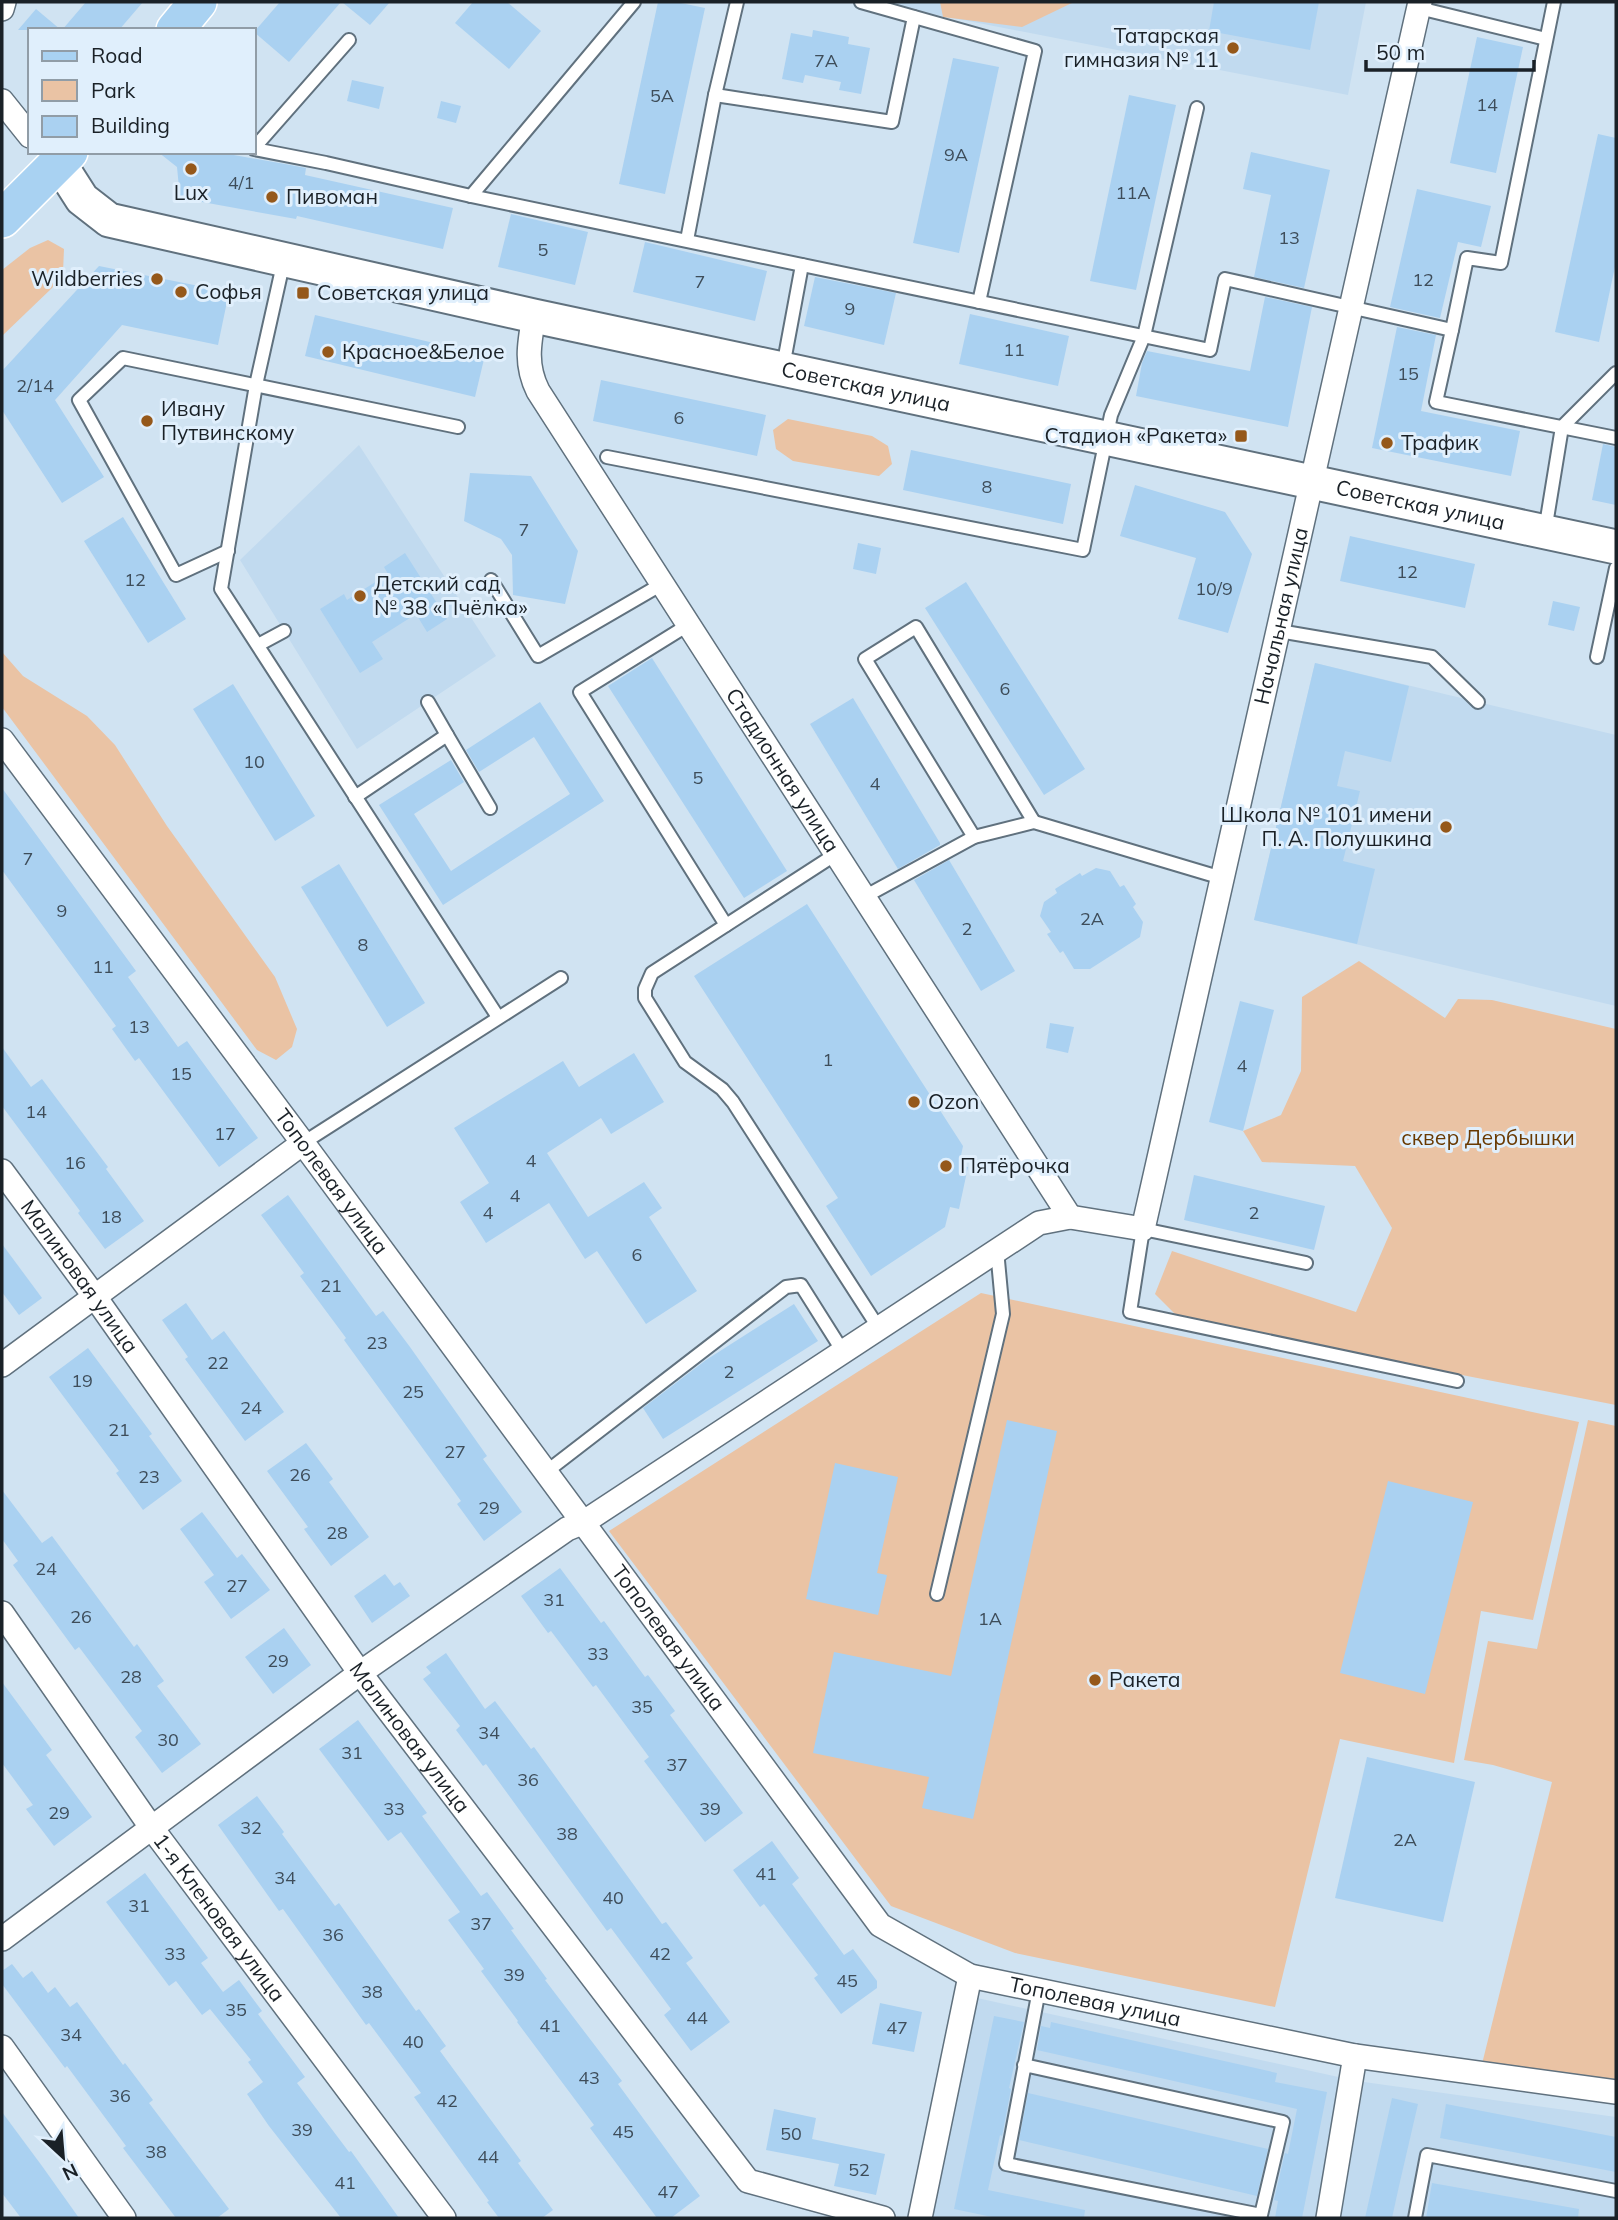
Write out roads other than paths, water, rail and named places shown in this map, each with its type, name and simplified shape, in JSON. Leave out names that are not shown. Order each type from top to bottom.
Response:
[{"type":"main road","points":[[177,28],[198,2]]},
{"type":"main road","points":[[2,219],[58,156]]},
{"type":"street","points":[[2,9],[4,2]]},
{"type":"street","name":"Начальная улица","points":[[1143,1229],[1420,5]]},
{"type":"street","points":[[2,101],[28,134]]},
{"type":"street","name":"Советская улица","points":[[58,156],[82,199],[109,220],[534,316],[1616,547]]},
{"type":"street","name":"Стадионная улица","points":[[534,316],[528,357],[531,378],[538,391],[1070,1217]]},
{"type":"street","name":"Тополевая улица","points":[[2,740],[880,1925],[970,1976],[1356,2056],[1616,2092]]},
{"type":"street","points":[[2,1365],[303,1143]]},
{"type":"street","name":"Малиновая улица","points":[[2,1171],[95,1297],[360,1673],[748,2181],[883,2218]]},
{"type":"street","points":[[2,1939],[360,1673],[567,1530],[584,1522],[842,1350],[1040,1223],[1070,1217],[1143,1229]]},
{"type":"street","name":"1-я Кленовая улица","points":[[2,1613],[151,1827],[444,2218]]},
{"type":"street","points":[[920,2218],[970,1976]]},
{"type":"street","points":[[2,2047],[124,2218]]},
{"type":"street","points":[[1328,2218],[1356,2056]]},
{"type":"lane","points":[[471,196],[634,2]]},
{"type":"lane","points":[[687,240],[715,95],[737,2]]},
{"type":"lane","points":[[861,2],[1035,51],[979,302]]},
{"type":"lane","points":[[1554,2],[1501,262],[1467,258],[1436,402],[1616,438]]},
{"type":"lane","points":[[1420,5],[1546,38]]},
{"type":"lane","points":[[715,95],[891,122],[914,17]]},
{"type":"lane","points":[[256,147],[349,40]]},
{"type":"lane","points":[[607,457],[1083,550],[1111,415],[1144,336],[1198,108]]},
{"type":"lane","points":[[256,149],[1210,350],[1225,279],[1452,330]]},
{"type":"lane","points":[[284,260],[256,385],[221,589],[498,1017]]},
{"type":"lane","points":[[783,369],[803,264]]},
{"type":"lane","points":[[228,551],[176,575],[79,400],[123,358],[458,428]]},
{"type":"lane","points":[[1545,531],[1562,427],[1616,373]]},
{"type":"lane","points":[[1597,657],[1616,568]]},
{"type":"lane","points":[[491,580],[538,656],[662,584]]},
{"type":"lane","points":[[688,625],[580,692],[726,925]]},
{"type":"lane","points":[[974,837],[864,659],[916,627],[1034,822]]},
{"type":"lane","points":[[258,645],[284,631]]},
{"type":"lane","points":[[1279,631],[1432,657],[1478,702]]},
{"type":"lane","points":[[428,702],[490,808]]},
{"type":"lane","points":[[355,797],[447,735]]},
{"type":"lane","points":[[864,897],[974,837],[1034,822],[1222,878]]},
{"type":"lane","points":[[836,854],[652,973],[647,980],[645,998],[685,1062],[722,1088],[733,1102],[878,1327]]},
{"type":"lane","points":[[303,1143],[561,978]]},
{"type":"lane","points":[[1306,1263],[1143,1229],[1130,1312],[1457,1381]]},
{"type":"lane","points":[[937,1594],[1003,1314],[997,1250]]},
{"type":"lane","points":[[546,1472],[786,1287],[801,1285],[842,1350]]},
{"type":"lane","points":[[1024,2065],[1283,2122],[1261,2215],[1006,2164],[1024,2065],[1039,1990]]},
{"type":"lane","points":[[1415,2218],[1427,2155],[1616,2191]]},
{"type":"place","name":"Татарская гимназия № 11","points":[[1233,48]]},
{"type":"place","name":"Lux","points":[[191,169]]},
{"type":"place","name":"Пивоман","points":[[272,197]]},
{"type":"place","name":"Wildberries","points":[[157,279]]},
{"type":"place","name":"Софья","points":[[181,292]]},
{"type":"place","name":"Советская улица","points":[[303,293]]},
{"type":"place","name":"Красное&Белое","points":[[328,352]]},
{"type":"place","name":"Ивану Путвинскому","points":[[147,421]]},
{"type":"place","name":"Стадион «Ракета»","points":[[1241,436]]},
{"type":"place","name":"Трафик","points":[[1387,443]]},
{"type":"place","name":"Детский сад № 38 «Пчёлка»","points":[[360,596]]},
{"type":"place","name":"Школа № 101 имени П. А. Полушкина","points":[[1446,827]]},
{"type":"place","name":"Ozon","points":[[914,1102]]},
{"type":"place","name":"Пятёрочка","points":[[946,1166]]},
{"type":"place","name":"Ракета","points":[[1095,1680]]},
{"type":"park label","name":"сквер Дербышки","points":[[1488,1138]]}]
